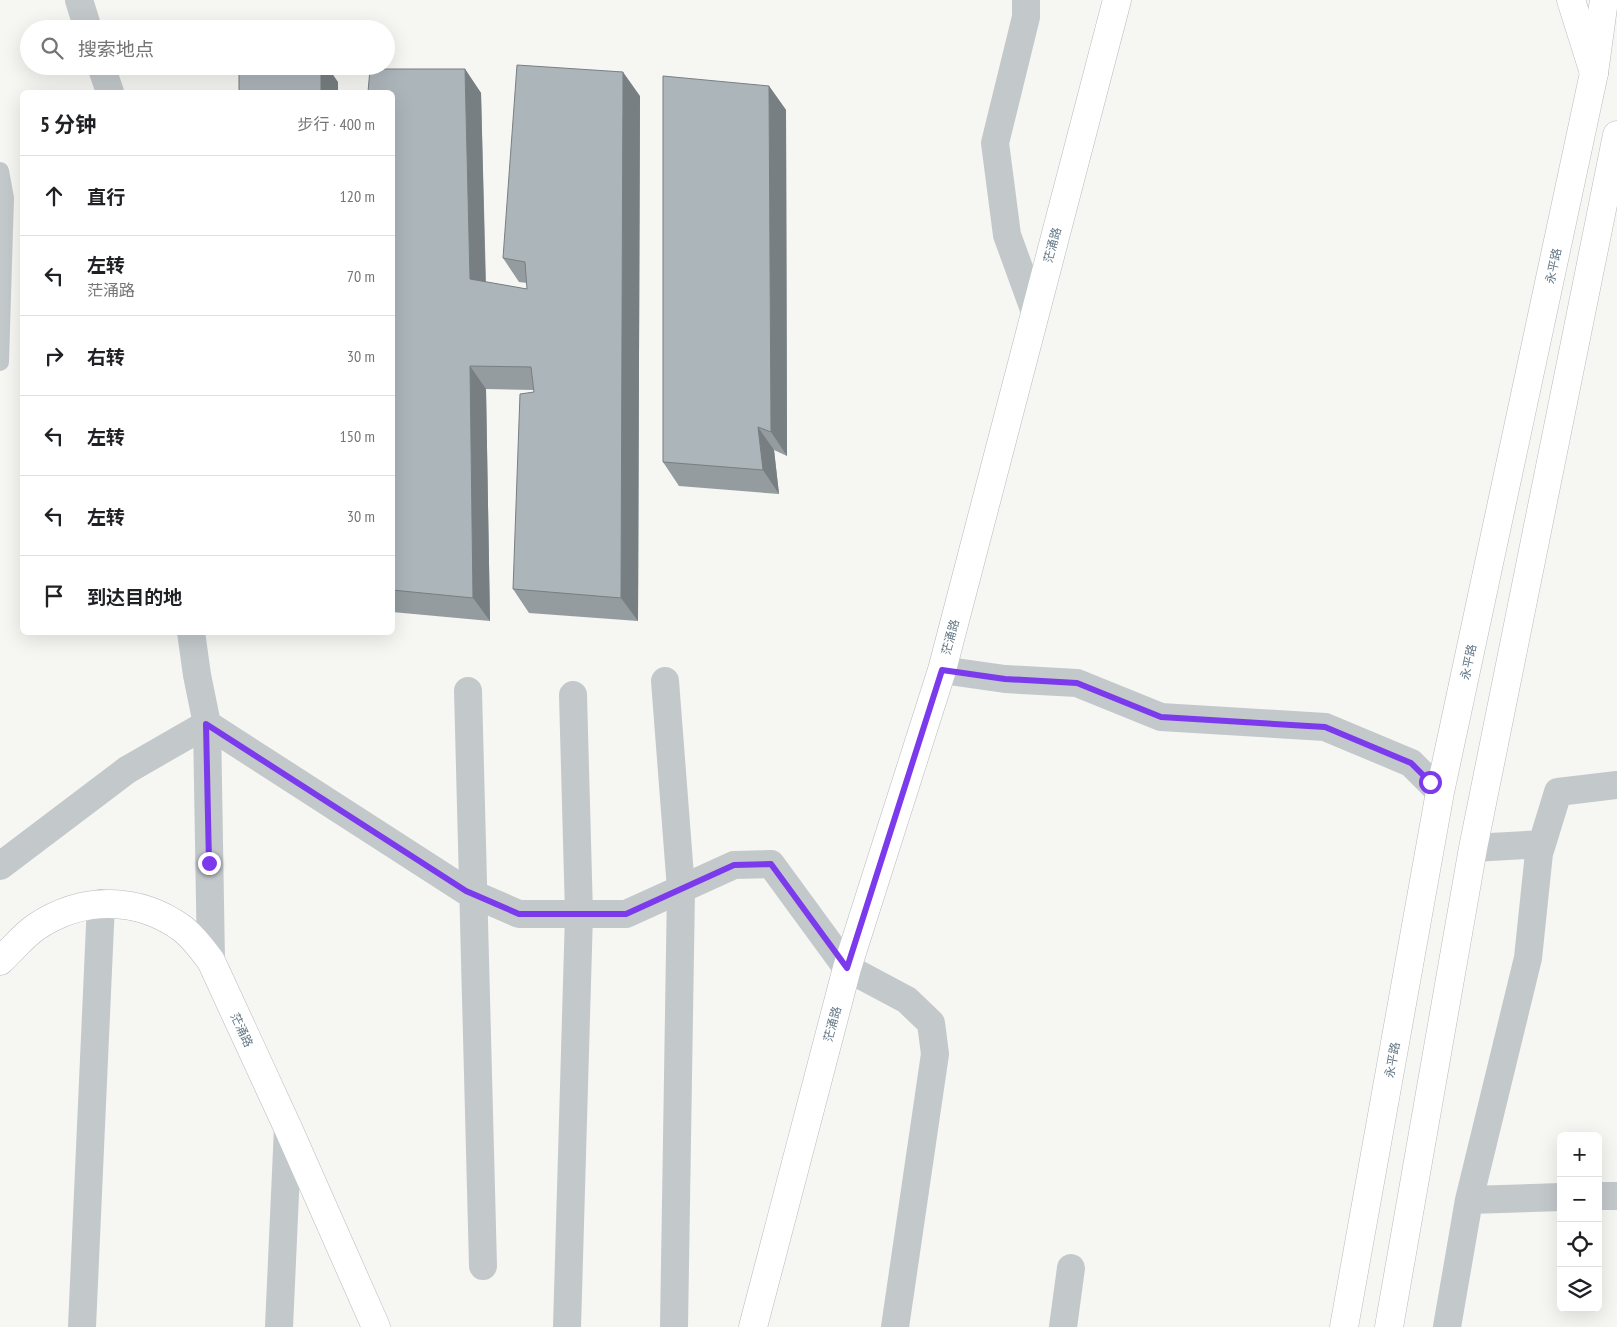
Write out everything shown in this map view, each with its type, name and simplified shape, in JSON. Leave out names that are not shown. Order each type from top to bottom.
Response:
[{"type":"main road","name":"茫涌路","points":[[753,1327],[847,968],[942,670],[1117,0]]},
{"type":"main road","points":[[1570,0],[1594,73]]},
{"type":"main road","name":"永平路","points":[[1344,1327],[1440,792],[1594,73],[1604,0]]},
{"type":"main road","points":[[1389,1327],[1473,848],[1610,208],[1617,135]]},
{"type":"main road","points":[[1440,792],[1483,797]]},
{"type":"main road","name":"茫涌路","points":[[0,961],[35,928],[48,920],[61,913],[101,903],[125,904],[155,913],[184,930],[211,961],[288,1128],[376,1327]]},
{"type":"street","points":[[79,0],[85,20]]},
{"type":"street","points":[[1026,0],[1026,17],[995,143],[1007,235],[1035,312]]},
{"type":"street","points":[[104,75],[109,90]]},
{"type":"street","points":[[191,635],[206,724],[211,961]]},
{"type":"street","points":[[942,670],[1005,679],[1077,683],[1161,717],[1325,727],[1411,763],[1440,792]]},
{"type":"street","points":[[664,681],[681,889],[674,1327]]},
{"type":"street","points":[[468,691],[483,1266]]},
{"type":"street","points":[[567,1327],[579,914],[573,695]]},
{"type":"street","points":[[0,866],[127,770],[206,724]]},
{"type":"street","points":[[206,724],[466,891],[519,914],[626,914],[734,865],[771,864],[847,968],[907,1000],[931,1023],[935,1054],[895,1327]]},
{"type":"street","points":[[1448,1327],[1469,1200],[1528,958],[1539,853],[1558,792],[1617,785]]},
{"type":"street","points":[[1473,848],[1542,844]]},
{"type":"street","points":[[82,1327],[101,903]]},
{"type":"street","points":[[279,1327],[288,1128]]},
{"type":"street","points":[[1602,1196],[1617,1196]]},
{"type":"street","points":[[1469,1200],[1557,1197]]},
{"type":"street","points":[[1063,1327],[1071,1268]]},
{"type":"lane","points":[[0,171],[5,198],[0,362]]},
{"type":"building","points":[[517,65],[623,72],[621,598],[513,589],[520,394],[534,392],[531,367],[470,366],[473,598],[395,590],[395,90],[368,90],[369,75],[395,75],[395,69],[465,69],[470,279],[527,289],[525,262],[503,258]]},
{"type":"building","points":[[239,75],[321,75],[321,90],[239,90]]},
{"type":"building","points":[[663,76],[769,86],[771,432],[758,427],[763,470],[663,462]]},
{"type":"route","points":[[209,863],[206,724],[466,891],[519,914],[626,914],[734,865],[771,864],[847,968],[942,670],[1005,679],[1077,683],[1161,717],[1325,727],[1411,763],[1430,782]]}]
